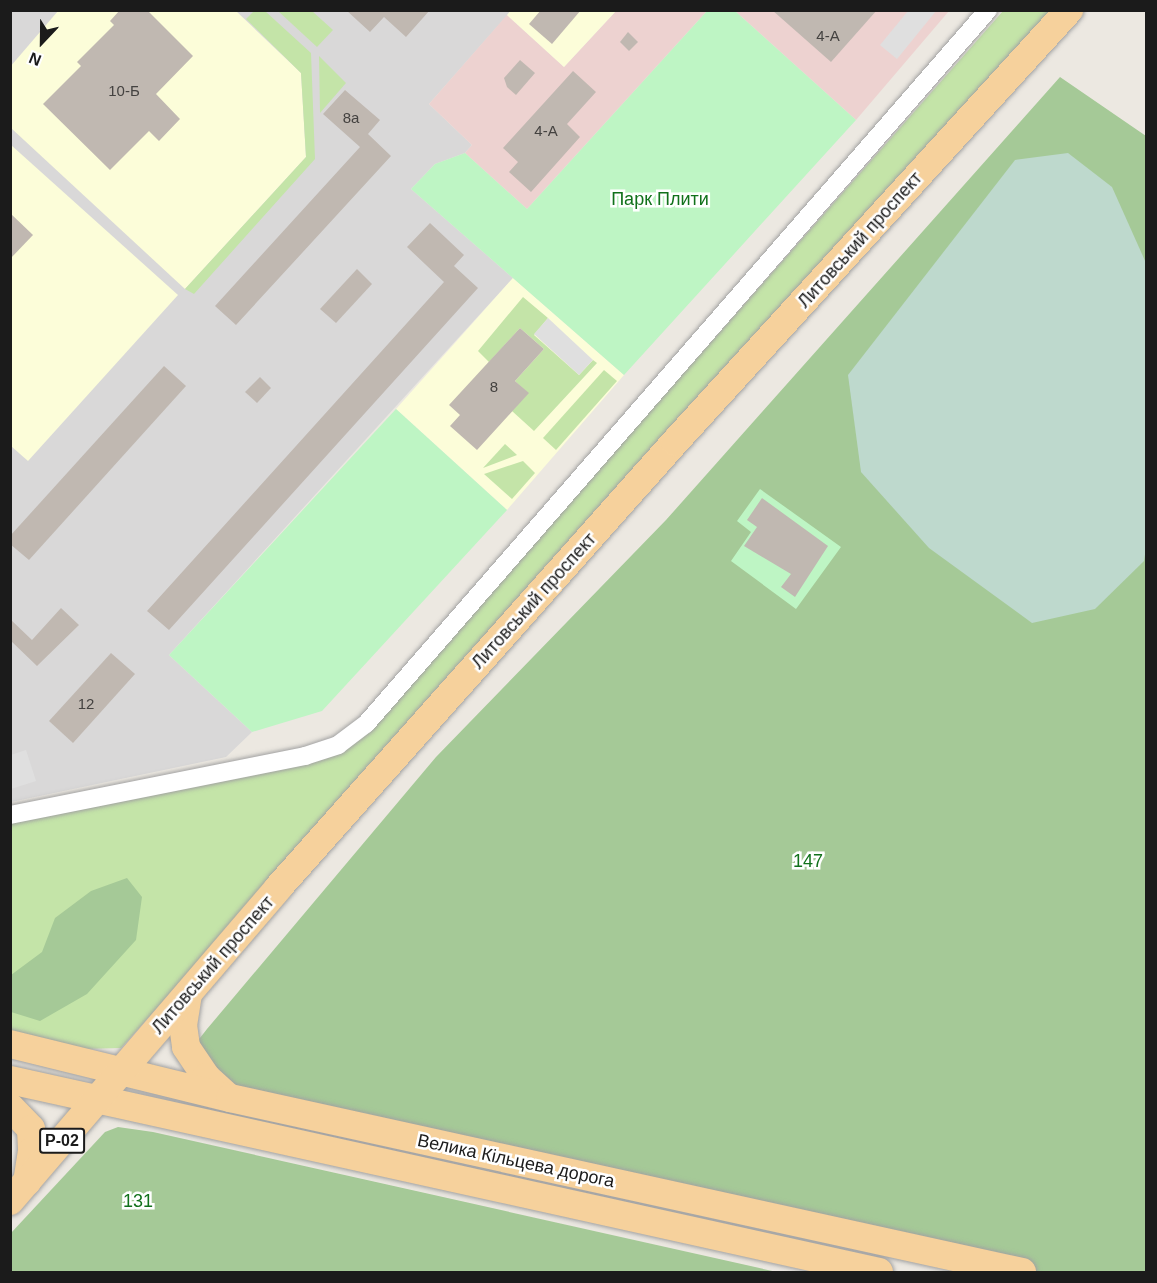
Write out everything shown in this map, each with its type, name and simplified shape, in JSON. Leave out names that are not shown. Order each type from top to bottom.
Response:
[{"type":"main road","name":"Литовський проспект","points":[[19,1192],[188,994],[667,451],[1069,10]]},
{"type":"main road","points":[[188,994],[183,1025],[186,1047],[206,1077],[230,1098]]},
{"type":"main road","name":"Велика Кільцева дорога","points":[[10,1044],[230,1098],[1022,1272]]},
{"type":"main road","name":"Велика Кільцева дорога","points":[[10,1080],[879,1272]]},
{"type":"main road","points":[[10,1107],[31,1130],[32,1151],[19,1192]]},
{"type":"street","points":[[10,814],[305,756],[338,745],[366,724],[988,10]]},
{"type":"shaded area","points":[[511,10],[616,11],[564,67],[507,15]]},
{"type":"shaded area","points":[[10,11],[511,11],[429,104],[472,145],[465,153],[435,164],[411,189],[513,278],[169,655],[252,732],[226,757],[11,802]]},
{"type":"shaded area","points":[[58,11],[236,11],[301,73],[306,157],[185,289],[11,128],[10,67]]},
{"type":"shaded area","points":[[616,11],[707,11],[527,209],[465,153],[472,145],[429,104],[507,15],[564,67]]},
{"type":"shaded area","points":[[735,11],[949,11],[856,120]]},
{"type":"shaded area","points":[[908,11],[936,11],[897,59],[880,45]]},
{"type":"shaded area","points":[[11,145],[178,295],[28,461],[11,446]]},
{"type":"shaded area","points":[[1068,153],[1112,187],[1146,263],[1146,548],[1144,561],[1095,609],[1032,623],[929,548],[861,472],[848,375],[1015,160]]},
{"type":"shaded area","points":[[513,278],[624,375],[507,510],[396,409]]},
{"type":"shaded area","points":[[548,318],[593,360],[579,375],[534,334]]},
{"type":"shaded area","points":[[26,750],[36,781],[11,789],[11,755]]},
{"type":"green space","points":[[254,11],[265,11],[311,53],[315,159],[194,294],[185,289],[306,157],[301,73],[246,19]]},
{"type":"green space","points":[[278,11],[312,11],[333,30],[317,47]]},
{"type":"green space","name":"Парк Плити","points":[[707,11],[735,11],[856,120],[624,375],[411,189],[435,164],[465,153],[527,209]]},
{"type":"green space","points":[[1003,11],[1056,11],[121,1048],[82,1049],[11,1033],[10,820],[307,762],[369,730]]},
{"type":"green space","points":[[319,56],[346,83],[320,113]]},
{"type":"green space","name":"147","points":[[1060,77],[1146,136],[1146,1272],[1022,1272],[230,1098],[196,1043],[207,1029],[436,757],[666,520]]},
{"type":"green space","points":[[523,297],[548,318],[534,335],[579,375],[593,360],[597,363],[534,431],[512,411],[528,393],[515,381],[544,349],[520,328],[489,362],[478,351]]},
{"type":"green space","points":[[604,370],[617,381],[556,450],[543,438]]},
{"type":"green space","points":[[396,409],[507,510],[322,711],[252,732],[169,655]]},
{"type":"green space","points":[[505,444],[517,455],[483,468]]},
{"type":"green space","points":[[523,461],[535,473],[512,499],[484,474]]},
{"type":"green space","points":[[760,489],[841,547],[796,609],[731,561],[751,532],[737,521]]},
{"type":"green space","points":[[127,878],[142,897],[136,940],[87,994],[40,1021],[11,1012],[11,975],[42,952],[55,918],[91,891]]},
{"type":"green space","name":"131","points":[[118,1127],[153,1132],[777,1272],[11,1272],[11,1233],[105,1132]]},
{"type":"building","points":[[120,10],[147,10],[193,56],[156,94],[180,119],[159,141],[149,131],[110,170],[43,104],[81,66],[77,62],[114,25],[110,21]]},
{"type":"building","points":[[346,10],[430,10],[406,37],[384,17],[370,32]]},
{"type":"building","points":[[541,10],[581,10],[552,44],[529,24]]},
{"type":"building","points":[[772,10],[877,10],[831,62]]},
{"type":"building","points":[[628,32],[638,42],[629,51],[620,42]]},
{"type":"building","points":[[520,60],[535,73],[516,95],[507,87],[504,78]]},
{"type":"building","points":[[573,71],[596,92],[567,124],[580,137],[531,192],[509,172],[518,162],[503,148]]},
{"type":"building","points":[[345,90],[380,120],[368,134],[391,156],[236,325],[215,306],[360,147],[323,114]]},
{"type":"building","points":[[10,213],[33,235],[10,259]]},
{"type":"building","points":[[430,223],[464,255],[454,266],[478,288],[169,630],[147,611],[444,282],[407,247]]},
{"type":"building","points":[[357,269],[372,284],[336,323],[320,309]]},
{"type":"building","points":[[520,328],[544,349],[515,381],[529,393],[477,450],[450,426],[460,415],[449,405]]},
{"type":"building","points":[[164,366],[186,386],[29,560],[10,544],[10,536]]},
{"type":"building","points":[[260,377],[271,388],[257,403],[245,392]]},
{"type":"building","points":[[762,498],[828,546],[795,597],[781,587],[791,574],[744,546],[757,527],[747,520]]},
{"type":"building","points":[[61,608],[79,625],[37,666],[10,640],[10,619],[32,640]]},
{"type":"building","points":[[111,653],[135,674],[73,743],[49,721]]}]
